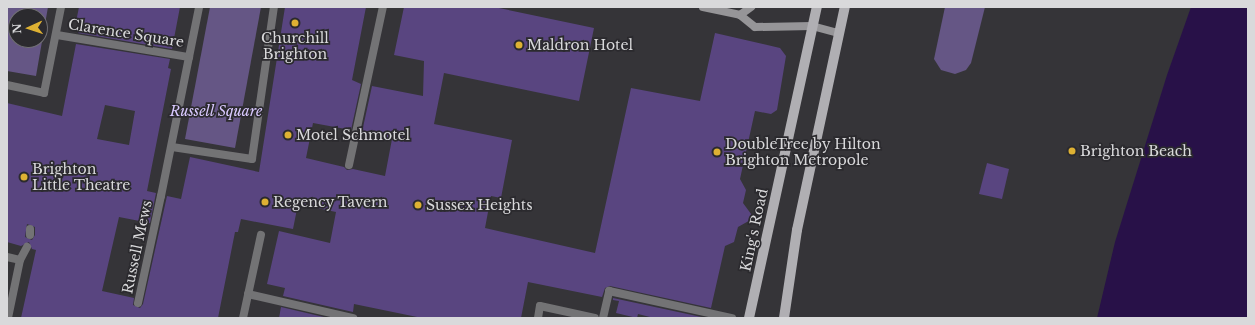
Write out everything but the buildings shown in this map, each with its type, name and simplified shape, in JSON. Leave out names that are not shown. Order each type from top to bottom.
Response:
[{"type":"main road","name":"King's Road","points":[[749,318],[817,7]]},
{"type":"main road","points":[[784,318],[797,230],[845,7]]},
{"type":"street","name":"Clarence Square","points":[[7,85],[44,93],[57,35],[61,7]]},
{"type":"street","points":[[199,7],[172,147],[252,158],[274,7]]},
{"type":"street","points":[[350,165],[383,7]]},
{"type":"street","points":[[703,7],[740,15],[756,27],[812,26],[839,33]]},
{"type":"street","points":[[740,15],[751,7]]},
{"type":"street","name":"Clarence Square","points":[[57,35],[189,57]]},
{"type":"street","name":"Russell Mews","points":[[138,303],[172,147]]},
{"type":"street","points":[[243,318],[261,236]]},
{"type":"street","points":[[8,318],[20,260],[27,247]]},
{"type":"street","points":[[7,257],[20,260]]},
{"type":"street","points":[[603,318],[609,291],[732,318]]},
{"type":"street","points":[[248,294],[353,318]]},
{"type":"street","points":[[538,318],[540,306],[595,318]]},
{"type":"green space","points":[[7,7],[48,7],[8,8],[8,48],[41,48],[36,76],[7,71]]},
{"type":"green space","name":"Russell Square","points":[[210,7],[261,7],[235,148],[185,139]]},
{"type":"green space","points":[[945,7],[985,7],[971,63],[966,70],[955,74],[941,70],[934,59]]},
{"type":"shaded area","points":[[1191,7],[1248,7],[1248,318],[1097,318],[1115,242],[1167,75]]},
{"type":"place","name":"Churchill Brighton","points":[[295,23]]},
{"type":"place","name":"Maldron Hotel","points":[[519,45]]},
{"type":"place","name":"Motel Schmotel","points":[[288,135]]},
{"type":"place","name":"Brighton Beach","points":[[1072,151]]},
{"type":"place","name":"DoubleTree by Hilton Brighton Metropole","points":[[717,152]]},
{"type":"place","name":"Brighton Little Theatre","points":[[24,177]]},
{"type":"place","name":"Regency Tavern","points":[[265,202]]},
{"type":"place","name":"Sussex Heights","points":[[418,205]]}]
